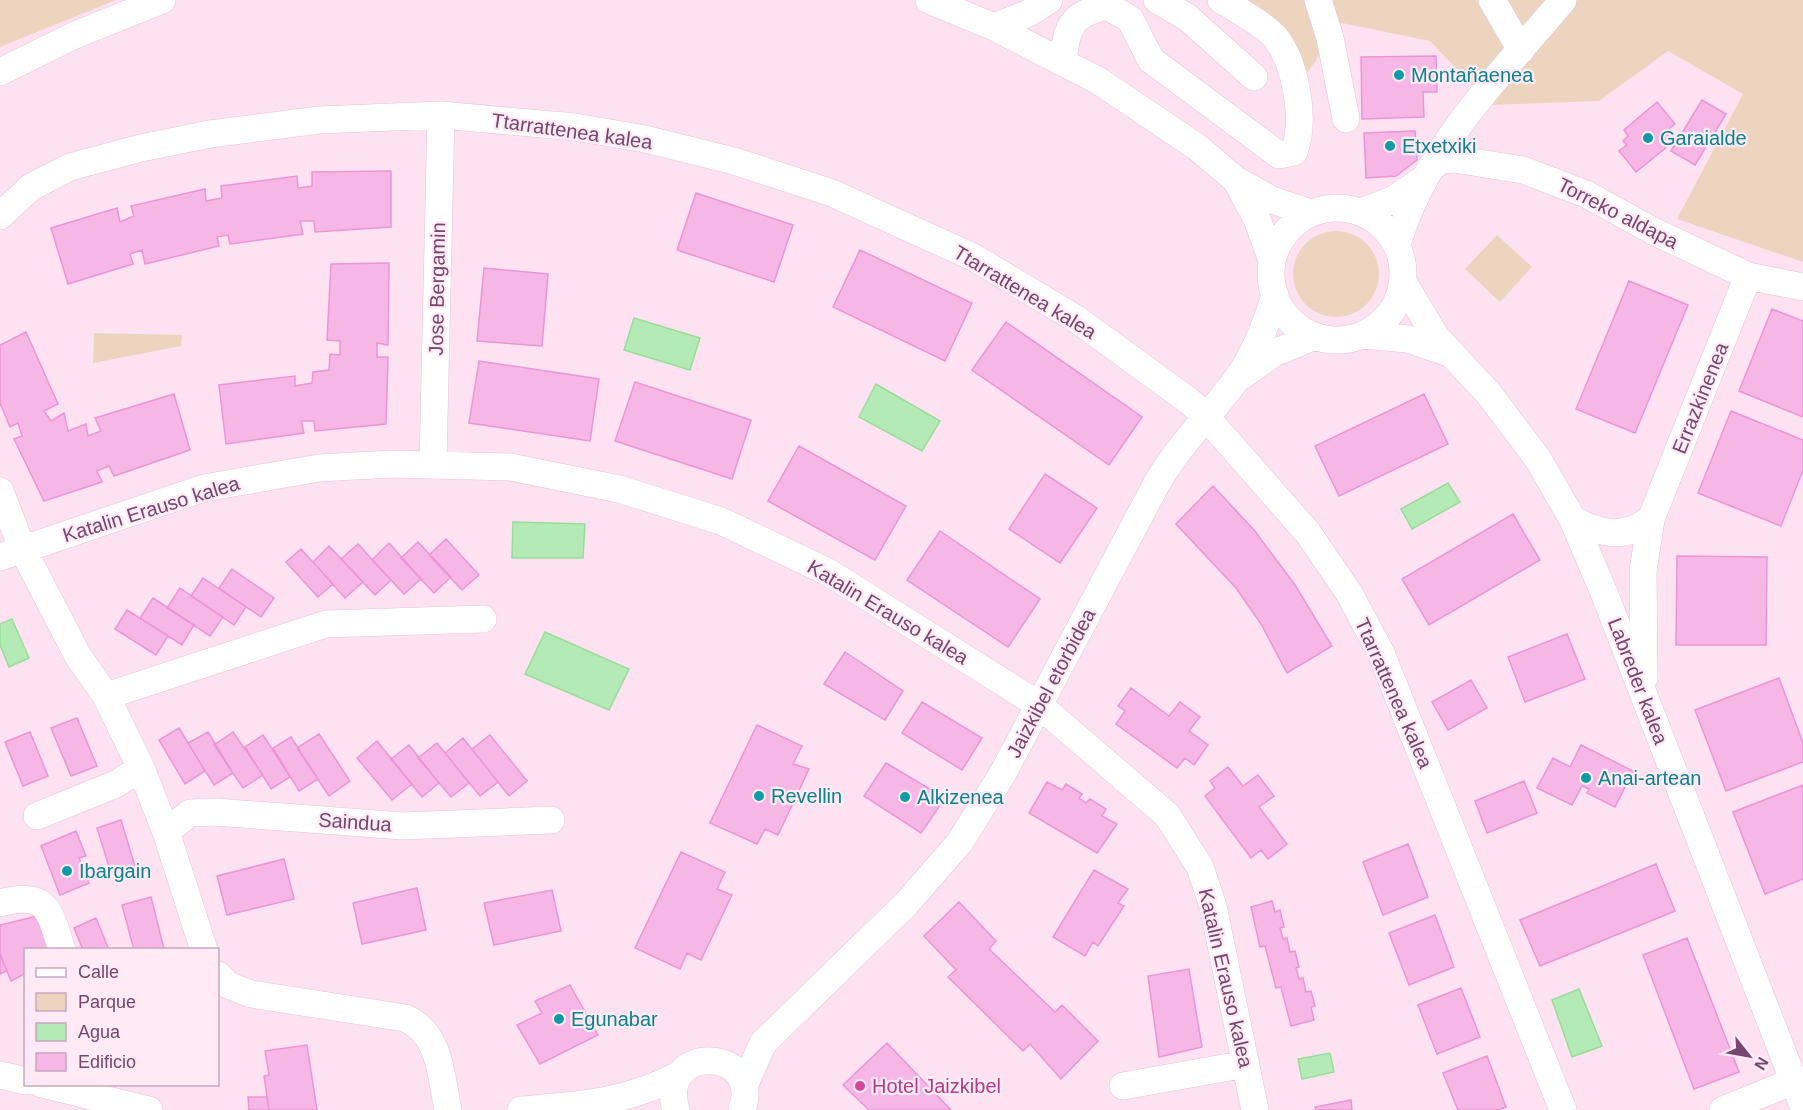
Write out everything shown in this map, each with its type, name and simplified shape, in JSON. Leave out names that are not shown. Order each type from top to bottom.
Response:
[{"type":"street","points":[[7,66],[162,0]]},
{"type":"street","points":[[929,0],[994,27],[1063,61],[1149,112],[1197,147],[1236,180],[1272,200],[1311,213]]},
{"type":"street","points":[[994,27],[1029,13],[1049,0]]},
{"type":"street","points":[[1063,61],[1067,13],[1083,0]]},
{"type":"street","points":[[1157,0],[1187,17],[1254,76]]},
{"type":"street","points":[[1066,32],[1085,12],[1107,6],[1130,19],[1151,60],[1279,155],[1294,152],[1299,139],[1296,81],[1275,36],[1221,0]]},
{"type":"street","points":[[1318,0],[1330,38],[1346,118]]},
{"type":"street","points":[[1492,0],[1521,50]]},
{"type":"street","points":[[1397,245],[1407,212],[1426,174],[1470,113],[1563,0]]},
{"type":"street","name":"Ttarrattenea kalea","points":[[0,216],[23,194],[50,176],[70,167],[141,148],[210,134],[319,120],[441,115],[575,127],[645,139],[734,161],[832,194],[983,263],[1075,318],[1189,401],[1206,417],[1308,533],[1349,593],[1381,653],[1563,1110]]},
{"type":"street","name":"Jose Bergamin","points":[[433,463],[441,115]]},
{"type":"street","name":"Torreko aldapa","points":[[1426,174],[1442,160],[1454,159],[1488,162],[1555,180],[1586,194],[1653,231],[1748,276],[1803,287]]},
{"type":"street","points":[[1361,212],[1393,200],[1426,174]]},
{"type":"street","points":[[1236,180],[1257,219],[1272,261]]},
{"type":"street","points":[[1328,208],[1344,208],[1361,212],[1388,231],[1397,245],[1402,263],[1403,282],[1398,300],[1389,315],[1362,335],[1346,339],[1315,336],[1290,320],[1275,295],[1271,278],[1272,261],[1286,232],[1311,213],[1328,208]]},
{"type":"street","name":"Errazkinenea","points":[[1644,696],[1643,570],[1651,519],[1748,276]]},
{"type":"street","name":"Labreder kalea","points":[[1403,282],[1424,320],[1449,353],[1489,394],[1538,459],[1573,520],[1605,595],[1798,1093]]},
{"type":"street","name":"Jaizkibel etorbidea","points":[[520,1110],[604,1102],[643,1092],[679,1075],[699,1061],[715,1060],[763,1043],[934,874],[983,808],[1168,463],[1237,379],[1260,339],[1275,295]]},
{"type":"street","name":"Labreder kalea","points":[[1362,335],[1408,339],[1449,353]]},
{"type":"street","name":"Jaizkibel etorbidea","points":[[1237,379],[1274,353],[1315,336]]},
{"type":"street","name":"Katalin Erauso kalea","points":[[11,552],[68,535],[204,488],[272,474],[319,468],[433,463],[510,468],[619,489],[721,521],[828,572],[1039,705],[1167,815],[1200,867],[1212,906],[1255,1110]]},
{"type":"street","points":[[0,491],[11,552],[105,696],[141,768],[166,832],[203,948]]},
{"type":"street","points":[[1573,520],[1594,530],[1615,534],[1634,530],[1651,519]]},
{"type":"street","points":[[105,696],[326,624],[483,619]]},
{"type":"street","points":[[38,816],[116,784],[141,768]]},
{"type":"street","name":"Saindua","points":[[166,832],[190,813],[215,812],[404,826],[551,820]]},
{"type":"street","points":[[0,903],[21,898],[36,899],[49,910],[61,948]]},
{"type":"street","points":[[219,976],[228,985],[251,994],[405,1018],[414,1022],[422,1027],[432,1042],[448,1110]]},
{"type":"street","name":"Jaizkibel etorbidea","points":[[743,1098],[763,1043]]},
{"type":"street","name":"Jaizkibel etorbidea","points":[[715,1060],[733,1068],[743,1098]]},
{"type":"street","points":[[1123,1086],[1246,1064]]},
{"type":"street","points":[[0,1075],[24,1081]]},
{"type":"street","points":[[676,1110],[673,1097],[679,1075]]},
{"type":"street","points":[[57,1086],[108,1093],[149,1110]]},
{"type":"street","points":[[1723,1110],[1798,1093]]},
{"type":"street","name":"Jaizkibel etorbidea","points":[[604,1102],[649,1110]]},
{"type":"green space","points":[[0,0],[116,0],[0,47]]},
{"type":"green space","points":[[1237,0],[1803,0],[1803,262],[1677,219],[1743,94],[1668,51],[1599,101],[1491,105],[1430,41],[1342,23],[1307,73],[1286,35]]},
{"type":"green space","points":[[1336,231],[1360,238],[1372,250],[1379,274],[1372,298],[1360,310],[1336,317],[1312,310],[1300,298],[1293,274],[1300,250],[1312,238]]},
{"type":"green space","points":[[1497,235],[1532,267],[1500,302],[1465,269]]},
{"type":"green space","points":[[94,333],[182,335],[181,346],[93,363]]},
{"type":"water","points":[[634,318],[700,338],[690,370],[624,350]]},
{"type":"water","points":[[876,384],[940,421],[922,451],[859,417]]},
{"type":"water","points":[[1448,483],[1460,502],[1412,529],[1401,509]]},
{"type":"water","points":[[513,522],[585,524],[583,558],[512,558]]},
{"type":"water","points":[[12,619],[29,658],[9,667],[0,645],[0,624]]},
{"type":"water","points":[[545,632],[629,669],[609,710],[525,674]]},
{"type":"water","points":[[1579,989],[1602,1046],[1572,1057],[1552,1000]]},
{"type":"water","points":[[1330,1053],[1334,1072],[1302,1079],[1298,1059]]},
{"type":"building","name":"Montañaenea","points":[[1436,56],[1437,92],[1423,92],[1424,117],[1362,119],[1361,57]]},
{"type":"building","points":[[1702,100],[1726,114],[1695,165],[1671,151]]},
{"type":"building","name":"Garaialde","points":[[1657,102],[1675,124],[1665,132],[1673,142],[1636,172],[1619,151],[1627,145],[1623,141],[1628,136],[1624,130]]},
{"type":"building","name":"Etxetxiki","points":[[1415,131],[1417,160],[1396,176],[1366,178],[1364,133]]},
{"type":"building","points":[[391,171],[391,227],[315,232],[314,221],[300,221],[303,234],[230,244],[228,235],[217,237],[219,246],[145,264],[142,250],[130,254],[133,264],[68,284],[51,228],[117,208],[120,222],[134,216],[131,206],[205,189],[206,201],[222,198],[221,186],[297,176],[298,188],[312,186],[312,172]]},
{"type":"building","points":[[696,193],[793,225],[774,282],[677,250]]},
{"type":"building","points":[[860,250],[972,303],[945,361],[833,307]]},
{"type":"building","points":[[389,263],[388,345],[377,343],[377,357],[388,357],[386,424],[315,431],[314,421],[301,421],[304,433],[226,444],[219,385],[295,376],[295,386],[312,383],[313,372],[329,370],[330,354],[340,355],[340,341],[327,340],[331,264]]},
{"type":"building","points":[[484,268],[548,274],[542,346],[477,341]]},
{"type":"building","points":[[1629,281],[1688,305],[1635,433],[1576,409]]},
{"type":"building","points":[[1772,309],[1803,321],[1803,417],[1739,391]]},
{"type":"building","points":[[1006,322],[1142,417],[1109,465],[972,370]]},
{"type":"building","points":[[26,332],[58,404],[44,411],[51,421],[64,413],[68,431],[86,424],[88,436],[101,431],[95,418],[174,394],[190,450],[114,476],[109,466],[97,471],[102,482],[44,501],[14,439],[22,436],[18,423],[10,427],[0,403],[0,345]]},
{"type":"building","points":[[479,361],[599,379],[590,441],[469,423]]},
{"type":"building","points":[[635,382],[751,420],[732,479],[615,441]]},
{"type":"building","points":[[1424,394],[1448,444],[1339,496],[1315,446]]},
{"type":"building","points":[[1731,411],[1803,440],[1803,470],[1781,526],[1698,493]]},
{"type":"building","points":[[799,446],[906,506],[875,560],[768,501]]},
{"type":"building","points":[[1045,474],[1097,508],[1060,563],[1009,529]]},
{"type":"building","points":[[1213,486],[1254,530],[1295,585],[1332,646],[1287,673],[1261,624],[1236,588],[1176,524]]},
{"type":"building","points":[[1513,514],[1540,560],[1429,625],[1402,579]]},
{"type":"building","points":[[940,531],[1040,599],[1008,647],[907,580]]},
{"type":"building","points":[[446,539],[479,575],[462,590],[429,555]]},
{"type":"building","points":[[418,542],[451,577],[434,593],[401,558]]},
{"type":"building","points":[[389,543],[421,579],[404,594],[372,560]]},
{"type":"building","points":[[358,544],[391,580],[375,595],[341,559]]},
{"type":"building","points":[[329,546],[363,582],[345,598],[313,562]]},
{"type":"building","points":[[301,549],[333,584],[318,597],[286,562]]},
{"type":"building","points":[[1677,556],[1767,557],[1766,645],[1676,645]]},
{"type":"building","points":[[232,569],[274,598],[261,617],[219,588]]},
{"type":"building","points":[[203,578],[246,607],[234,625],[191,596]]},
{"type":"building","points":[[180,588],[223,617],[210,636],[167,608]]},
{"type":"building","points":[[153,598],[194,625],[182,645],[140,618]]},
{"type":"building","points":[[127,610],[168,636],[156,655],[115,629]]},
{"type":"building","points":[[1567,634],[1585,679],[1525,702],[1508,657]]},
{"type":"building","points":[[845,652],[903,691],[885,720],[824,684]]},
{"type":"building","points":[[1779,678],[1803,743],[1803,762],[1726,791],[1695,710]]},
{"type":"building","points":[[1471,680],[1487,708],[1448,730],[1432,702]]},
{"type":"building","points":[[1131,688],[1169,716],[1180,702],[1200,717],[1189,731],[1208,745],[1194,765],[1185,758],[1177,768],[1116,724],[1125,711],[1118,706]]},
{"type":"building","name":"Alkizenea","points":[[922,702],[982,738],[962,770],[902,733]]},
{"type":"building","points":[[77,718],[97,766],[71,776],[51,728]]},
{"type":"building","name":"Revellin","points":[[757,725],[802,746],[793,764],[809,769],[778,835],[765,829],[757,844],[710,823]]},
{"type":"building","points":[[179,728],[205,771],[185,784],[159,740]]},
{"type":"building","points":[[30,732],[48,776],[23,786],[5,742]]},
{"type":"building","points":[[208,732],[233,773],[214,785],[188,743]]},
{"type":"building","points":[[233,732],[263,775],[243,788],[214,745]]},
{"type":"building","points":[[319,734],[350,781],[329,796],[297,748]]},
{"type":"building","points":[[263,735],[290,777],[271,789],[245,747]]},
{"type":"building","points":[[490,735],[527,781],[509,796],[472,749]]},
{"type":"building","points":[[291,737],[318,779],[299,791],[273,748]]},
{"type":"building","points":[[463,738],[498,782],[480,796],[445,753]]},
{"type":"building","points":[[377,741],[412,784],[392,800],[357,758]]},
{"type":"building","points":[[437,743],[469,783],[451,797],[418,758]]},
{"type":"building","points":[[409,745],[439,783],[422,797],[391,759]]},
{"type":"building","name":"Anai-artean","points":[[1581,745],[1633,771],[1615,807],[1587,793],[1589,789],[1582,786],[1572,805],[1537,788],[1553,758],[1570,767]]},
{"type":"building","name":"Alkizenea","points":[[886,763],[945,798],[921,833],[864,796]]},
{"type":"building","points":[[1228,767],[1243,786],[1258,775],[1274,796],[1259,807],[1287,844],[1268,859],[1261,850],[1251,858],[1205,796],[1215,788],[1210,781]]},
{"type":"building","points":[[1524,781],[1537,813],[1487,833],[1475,801]]},
{"type":"building","points":[[1047,782],[1062,790],[1066,784],[1082,794],[1079,798],[1086,803],[1090,799],[1106,809],[1102,816],[1117,824],[1097,853],[1029,813]]},
{"type":"building","points":[[1803,785],[1803,879],[1765,894],[1733,812]]},
{"type":"building","name":"Ibargain","points":[[121,820],[135,866],[111,873],[97,828]]},
{"type":"building","name":"Ibargain","points":[[76,831],[86,856],[79,858],[89,883],[60,895],[41,846]]},
{"type":"building","points":[[1408,844],[1428,897],[1383,915],[1363,862]]},
{"type":"building","points":[[681,852],[725,872],[717,889],[732,895],[701,960],[687,953],[680,969],[635,948]]},
{"type":"building","points":[[284,859],[294,899],[227,915],[217,876]]},
{"type":"building","points":[[1656,864],[1675,911],[1540,966],[1520,920]]},
{"type":"building","points":[[1094,870],[1128,889],[1118,903],[1124,906],[1098,946],[1093,942],[1085,956],[1053,937]]},
{"type":"building","points":[[417,888],[426,930],[362,944],[353,903]]},
{"type":"building","points":[[552,890],[561,931],[494,945],[484,903]]},
{"type":"building","name":"Ibargain","points":[[151,897],[164,948],[133,948],[122,905]]},
{"type":"building","points":[[1272,901],[1275,912],[1280,910],[1284,927],[1280,928],[1283,939],[1287,938],[1290,952],[1295,951],[1299,979],[1303,978],[1306,992],[1311,991],[1315,1006],[1311,1007],[1314,1020],[1291,1026],[1281,987],[1276,988],[1265,946],[1260,947],[1251,907]]},
{"type":"building","points":[[959,902],[996,941],[989,949],[1055,1012],[1062,1005],[1098,1041],[1061,1079],[1030,1044],[1023,1051],[948,977],[956,970],[924,936]]},
{"type":"building","points":[[1435,915],[1454,967],[1409,985],[1389,933]]},
{"type":"building","points":[[38,916],[49,948],[24,948],[24,974],[11,981],[0,954],[0,925]]},
{"type":"building","name":"Ibargain","points":[[96,918],[108,948],[82,948],[74,928]]},
{"type":"building","points":[[1687,938],[1739,1072],[1694,1089],[1643,955]]},
{"type":"building","points":[[0,954],[7,971],[0,974]]},
{"type":"building","points":[[1189,969],[1202,1047],[1159,1057],[1148,976]]},
{"type":"building","name":"Egunabar","points":[[570,985],[598,1035],[540,1064],[517,1025],[542,1013],[535,1001]]},
{"type":"building","points":[[1461,988],[1480,1037],[1437,1054],[1418,1005]]},
{"type":"building","points":[[887,1043],[951,1110],[869,1110],[843,1085]]},
{"type":"building","points":[[307,1045],[317,1110],[269,1110],[264,1076],[269,1075],[265,1051]]},
{"type":"building","points":[[1487,1056],[1506,1107],[1498,1110],[1458,1110],[1443,1073]]},
{"type":"building","points":[[248,1097],[267,1097],[269,1110],[249,1110]]},
{"type":"building","points":[[1351,1100],[1352,1110],[1316,1110],[1315,1107]]},
{"type":"place","name":"Montañaenea","points":[[1399,75]]},
{"type":"place","name":"Garaialde","points":[[1648,138]]},
{"type":"place","name":"Etxetxiki","points":[[1390,146]]},
{"type":"place","name":"Anai-artean","points":[[1586,778]]},
{"type":"place","name":"Revellin","points":[[759,796]]},
{"type":"place","name":"Alkizenea","points":[[905,797]]},
{"type":"place","name":"Ibargain","points":[[67,871]]},
{"type":"place","name":"Egunabar","points":[[559,1019]]},
{"type":"place","name":"Hotel Jaizkibel","points":[[860,1086]]}]
